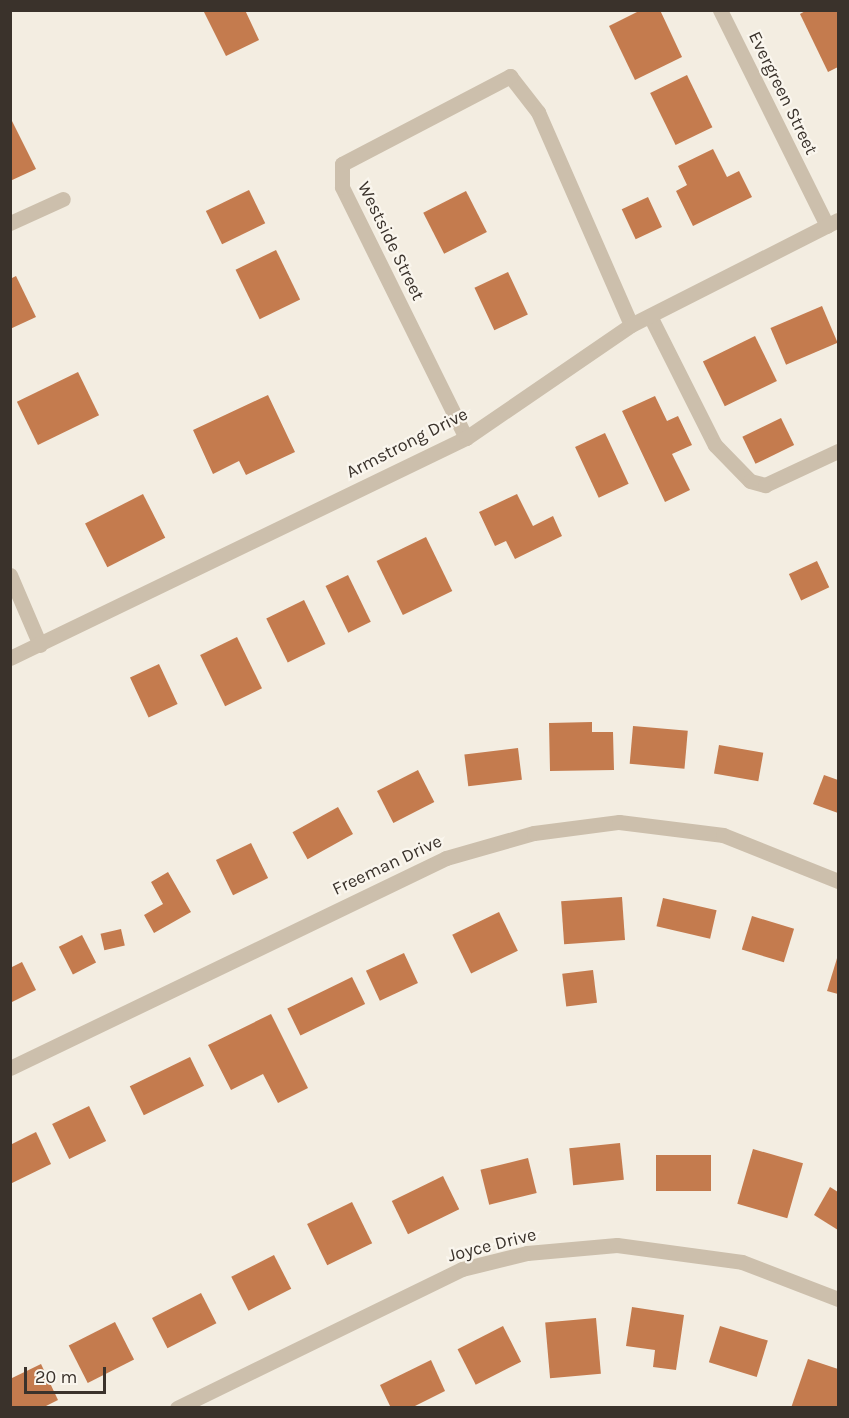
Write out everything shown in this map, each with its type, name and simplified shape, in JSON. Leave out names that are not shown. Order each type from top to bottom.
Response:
[{"type":"street","name":"Evergreen Street","points":[[720,10],[833,223]]},
{"type":"street","name":"Westside Street","points":[[466,438],[342,187],[342,164],[510,76],[538,112],[631,325]]},
{"type":"street","points":[[10,223],[63,199]]},
{"type":"street","name":"Armstrong Drive","points":[[10,658],[466,438],[631,325],[833,223]]},
{"type":"street","points":[[650,316],[715,445],[750,481],[765,485],[838,451]]},
{"type":"street","points":[[10,575],[40,645]]},
{"type":"street","name":"Freeman Drive","points":[[10,1068],[446,858],[534,833],[619,822],[723,835],[838,881]]},
{"type":"street","name":"Joyce Drive","points":[[177,1407],[462,1269],[527,1253],[617,1245],[742,1262],[838,1299]]},
{"type":"building","points":[[203,10],[245,10],[259,40],[226,56]]},
{"type":"building","points":[[641,10],[660,10],[682,57],[635,80],[609,26]]},
{"type":"building","points":[[807,10],[838,10],[838,67],[828,72],[800,14]]},
{"type":"building","points":[[687,75],[712,127],[676,145],[650,93]]},
{"type":"building","points":[[10,117],[36,169],[10,181]]},
{"type":"building","points":[[713,149],[727,177],[739,171],[752,197],[693,226],[676,191],[687,185],[678,166]]},
{"type":"building","points":[[249,190],[265,223],[222,244],[206,211]]},
{"type":"building","points":[[466,191],[487,232],[444,254],[423,213]]},
{"type":"building","points":[[648,197],[662,227],[636,239],[622,209]]},
{"type":"building","points":[[276,250],[300,299],[260,319],[236,270]]},
{"type":"building","points":[[508,272],[528,315],[494,330],[474,288]]},
{"type":"building","points":[[16,276],[36,317],[10,329],[10,279]]},
{"type":"building","points":[[822,306],[838,343],[786,365],[770,328]]},
{"type":"building","points":[[755,336],[777,381],[725,406],[703,361]]},
{"type":"building","points":[[78,372],[99,415],[38,445],[17,402]]},
{"type":"building","points":[[268,395],[295,452],[246,475],[239,461],[213,474],[193,430]]},
{"type":"building","points":[[655,396],[667,421],[678,416],[692,445],[672,454],[690,490],[665,502],[622,411]]},
{"type":"building","points":[[781,418],[794,445],[756,464],[742,437]]},
{"type":"building","points":[[605,433],[629,484],[599,498],[575,447]]},
{"type":"building","points":[[143,494],[165,538],[107,567],[85,524]]},
{"type":"building","points":[[517,494],[533,526],[553,516],[562,536],[515,559],[506,541],[495,546],[479,512]]},
{"type":"building","points":[[426,537],[452,591],[403,615],[377,561]]},
{"type":"building","points":[[817,561],[829,587],[801,600],[789,574]]},
{"type":"building","points":[[348,575],[371,622],[348,633],[326,586]]},
{"type":"building","points":[[304,600],[325,644],[288,662],[266,618]]},
{"type":"building","points":[[237,637],[262,688],[225,706],[200,655]]},
{"type":"building","points":[[159,664],[178,704],[149,717],[130,678]]},
{"type":"building","points":[[592,722],[592,732],[613,732],[614,770],[550,771],[549,723]]},
{"type":"building","points":[[633,726],[688,731],[684,769],[630,764]]},
{"type":"building","points":[[719,745],[763,753],[758,781],[714,774]]},
{"type":"building","points":[[518,748],[522,780],[468,786],[464,755]]},
{"type":"building","points":[[418,770],[434,802],[393,823],[377,791]]},
{"type":"building","points":[[824,775],[838,780],[838,813],[813,804]]},
{"type":"building","points":[[338,807],[353,834],[308,859],[293,832]]},
{"type":"building","points":[[251,843],[268,878],[233,895],[216,860]]},
{"type":"building","points":[[168,872],[191,912],[154,933],[144,915],[163,904],[151,882]]},
{"type":"building","points":[[622,897],[625,940],[564,944],[561,901]]},
{"type":"building","points":[[663,898],[717,910],[710,939],[656,926]]},
{"type":"building","points":[[499,912],[518,951],[471,973],[452,935]]},
{"type":"building","points":[[752,916],[794,929],[784,962],[742,949]]},
{"type":"building","points":[[121,929],[125,946],[104,950],[101,934]]},
{"type":"building","points":[[82,935],[96,963],[73,974],[59,947]]},
{"type":"building","points":[[404,953],[418,983],[380,1001],[366,971]]},
{"type":"building","points":[[838,955],[838,994],[827,991]]},
{"type":"building","points":[[22,962],[36,990],[10,1003],[10,968]]},
{"type":"building","points":[[593,970],[597,1003],[566,1007],[562,974]]},
{"type":"building","points":[[352,977],[365,1004],[300,1036],[287,1009]]},
{"type":"building","points":[[271,1014],[308,1088],[278,1103],[263,1074],[231,1090],[208,1045]]},
{"type":"building","points":[[190,1057],[204,1086],[144,1115],[130,1086]]},
{"type":"building","points":[[89,1106],[106,1141],[69,1159],[52,1124]]},
{"type":"building","points":[[36,1132],[51,1164],[10,1184],[10,1145]]},
{"type":"building","points":[[620,1143],[624,1180],[573,1185],[569,1148]]},
{"type":"building","points":[[753,1149],[803,1163],[787,1218],[737,1204]]},
{"type":"building","points":[[656,1155],[711,1155],[711,1191],[656,1191]]},
{"type":"building","points":[[528,1158],[537,1193],[489,1205],[480,1170]]},
{"type":"building","points":[[443,1176],[459,1209],[408,1234],[392,1201]]},
{"type":"building","points":[[830,1187],[838,1192],[838,1230],[814,1215]]},
{"type":"building","points":[[352,1202],[372,1243],[327,1265],[307,1224]]},
{"type":"building","points":[[274,1255],[291,1289],[248,1311],[231,1277]]},
{"type":"building","points":[[201,1293],[216,1323],[167,1348],[152,1318]]},
{"type":"building","points":[[632,1307],[684,1315],[676,1370],[653,1367],[655,1350],[626,1346]]},
{"type":"building","points":[[596,1318],[601,1374],[550,1378],[545,1322]]},
{"type":"building","points":[[115,1322],[134,1359],[88,1383],[69,1346]]},
{"type":"building","points":[[503,1326],[521,1362],[476,1385],[458,1349]]},
{"type":"building","points":[[720,1326],[768,1341],[757,1377],[709,1362]]},
{"type":"building","points":[[808,1359],[838,1369],[838,1408],[791,1408]]},
{"type":"building","points":[[431,1360],[445,1391],[411,1408],[391,1408],[380,1385]]},
{"type":"building","points":[[41,1364],[58,1400],[42,1408],[10,1408],[10,1379]]}]
